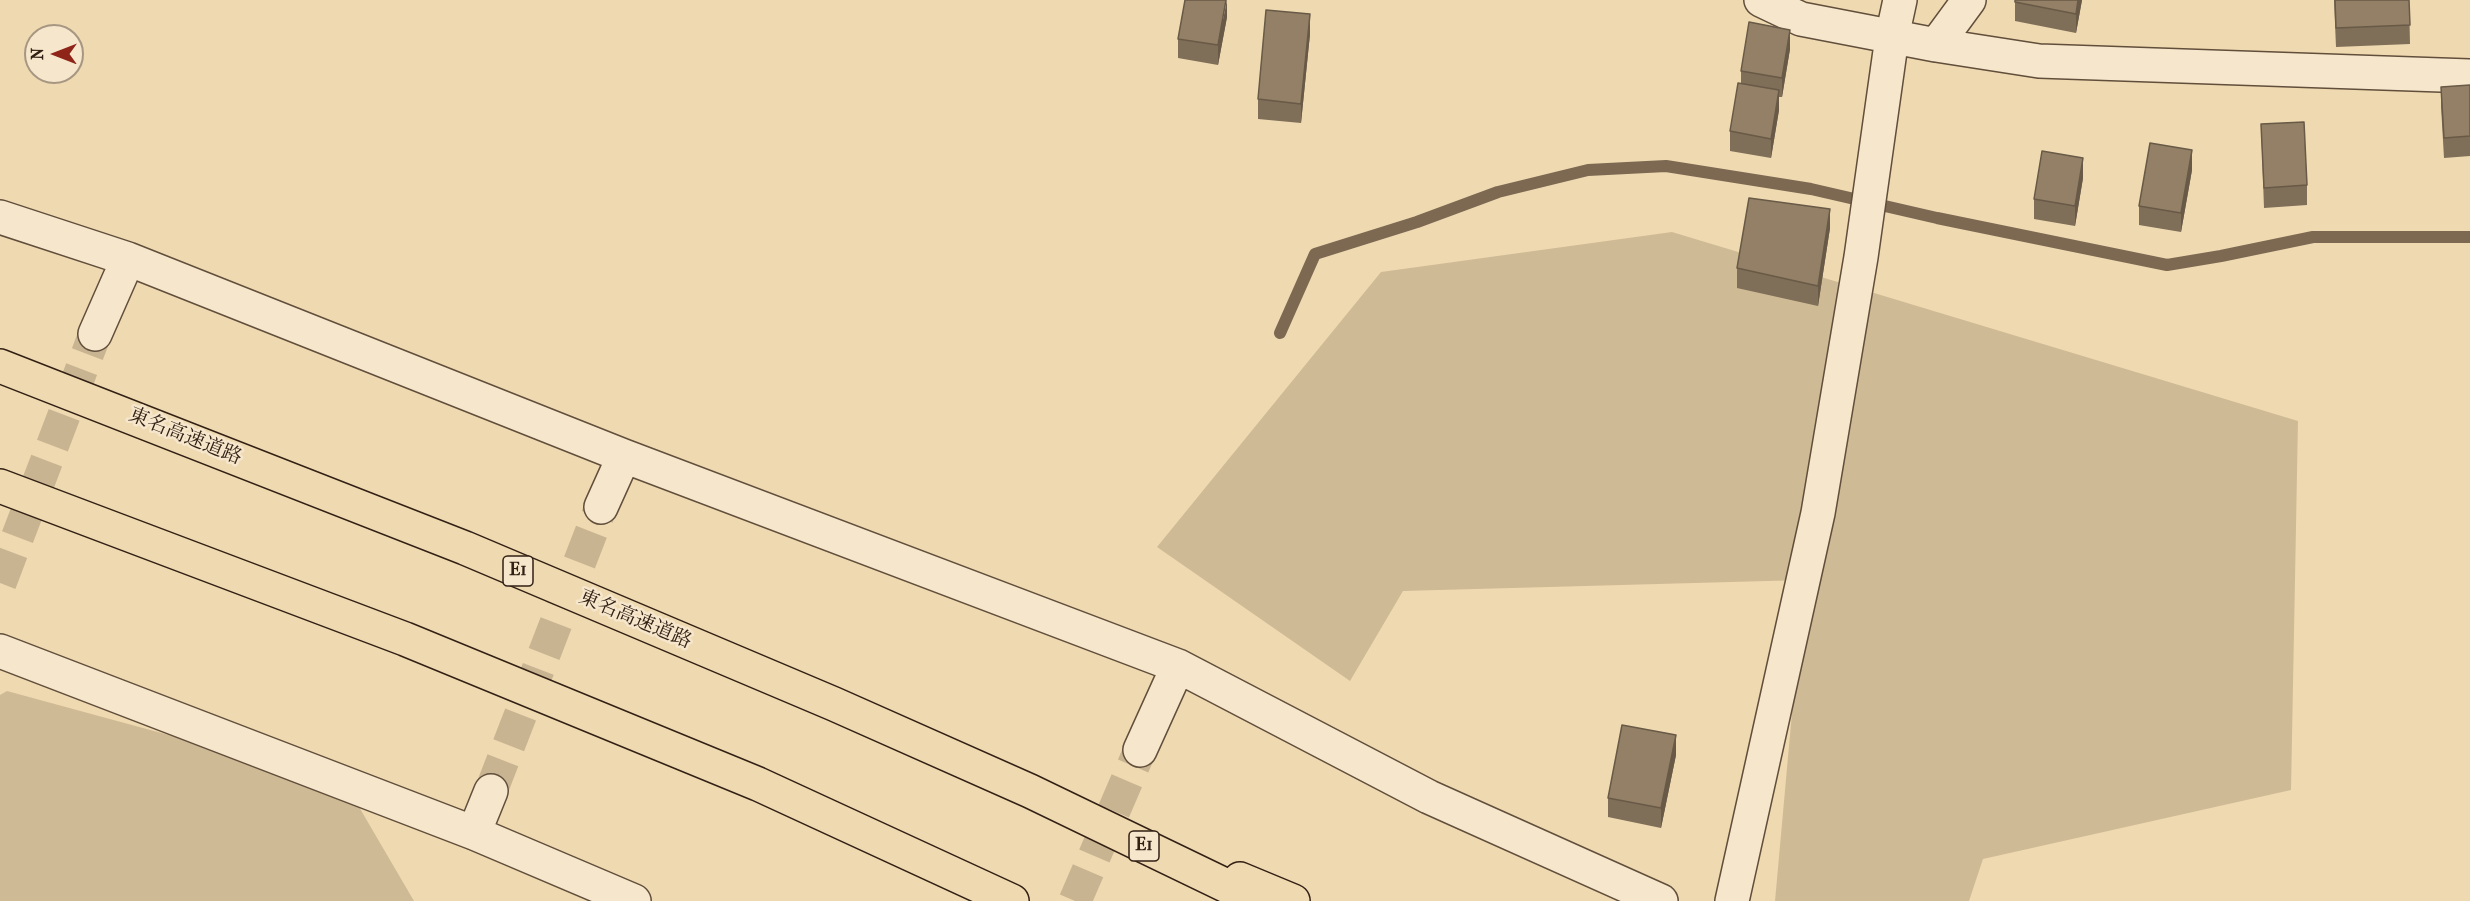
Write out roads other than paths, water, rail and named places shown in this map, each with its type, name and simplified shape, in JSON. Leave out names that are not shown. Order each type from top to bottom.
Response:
[{"type":"highway","name":"東名高速道路","points":[[0,366],[465,548],[834,704],[1030,791],[1258,901]]},
{"type":"highway","points":[[0,486],[427,648],[758,784],[1005,898]]},
{"type":"highway","points":[[1030,791],[1293,901]]},
{"type":"street","points":[[1761,0],[1801,19],[1936,45],[2039,61],[2470,76]]},
{"type":"street","points":[[1732,901],[1818,513],[1861,258],[1892,37],[1900,0]]},
{"type":"street","points":[[1936,45],[1969,0]]},
{"type":"street","points":[[0,217],[128,258],[624,456],[1178,666],[1430,797],[1661,901]]},
{"type":"street","points":[[95,334],[128,258]]},
{"type":"street","points":[[601,507],[624,456]]},
{"type":"street","points":[[0,651],[474,833],[634,901]]},
{"type":"street","points":[[1140,750],[1178,666]]},
{"type":"street","points":[[474,833],[491,791]]},
{"type":"waterway","points":[[1280,333],[1315,254],[1417,222],[1498,192],[1588,170],[1666,166],[1811,189],[1937,218],[2167,265],[2313,237],[2470,237]]},
{"type":"tunnel","points":[[0,583],[95,334]]},
{"type":"tunnel","points":[[491,791],[601,507]]},
{"type":"tunnel","points":[[1075,901],[1140,750]]}]
